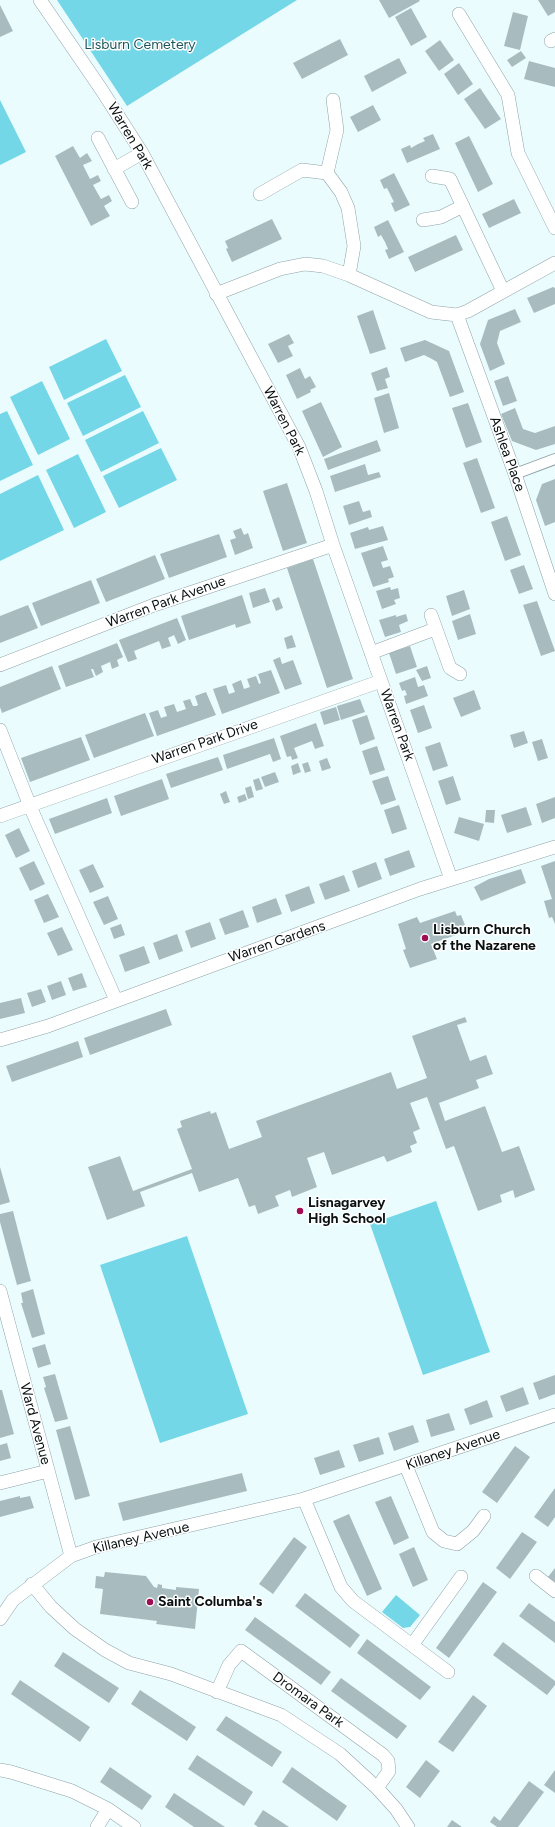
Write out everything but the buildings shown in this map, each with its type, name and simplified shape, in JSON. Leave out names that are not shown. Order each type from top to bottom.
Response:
[{"type":"street","name":"Warren Park","points":[[40,0],[101,89],[142,153],[299,448],[316,491],[333,546],[451,879]]},
{"type":"street","points":[[459,14],[508,95],[518,153],[555,228]]},
{"type":"street","points":[[327,173],[337,130],[333,100]]},
{"type":"street","points":[[98,138],[132,202]]},
{"type":"street","points":[[114,169],[142,153]]},
{"type":"street","points":[[260,194],[302,170],[327,173],[341,192],[348,208],[354,246],[349,275]]},
{"type":"street","points":[[432,176],[450,178],[503,291]]},
{"type":"street","points":[[423,220],[441,217],[463,206]]},
{"type":"street","points":[[216,294],[280,269],[306,264],[323,266],[349,275],[431,312],[457,315],[468,311],[555,263]]},
{"type":"street","name":"Ashlea Place","points":[[457,315],[555,594]]},
{"type":"street","points":[[514,474],[555,459]]},
{"type":"street","name":"Warren Park Avenue","points":[[0,665],[154,605],[333,546]]},
{"type":"street","points":[[431,615],[450,668],[460,674]]},
{"type":"street","points":[[371,653],[436,629]]},
{"type":"street","name":"Warren Park Drive","points":[[0,816],[381,681]]},
{"type":"street","points":[[0,730],[30,805],[116,1000]]},
{"type":"street","name":"Warren Gardens","points":[[0,1040],[48,1026],[451,879],[555,847]]},
{"type":"street","name":"Ward Avenue","points":[[0,1291],[71,1556]]},
{"type":"street","name":"Killaney Avenue","points":[[0,1619],[13,1600],[32,1584],[71,1556],[96,1547],[304,1499],[555,1415]]},
{"type":"street","points":[[406,1466],[433,1532],[444,1541],[457,1544],[473,1531],[484,1516]]},
{"type":"street","points":[[0,1483],[48,1471]]},
{"type":"street","points":[[304,1499],[342,1587],[353,1601],[448,1672]]},
{"type":"street","points":[[536,1576],[555,1591]]},
{"type":"street","points":[[412,1645],[461,1577]]},
{"type":"street","name":"Dromara Park","points":[[32,1584],[51,1607],[75,1629],[105,1650],[129,1662],[171,1674],[281,1714],[340,1754],[377,1788],[396,1809],[408,1827]]},
{"type":"street","name":"Dromara Park","points":[[217,1692],[229,1666],[241,1651],[383,1755],[388,1761],[389,1771],[377,1788]]},
{"type":"street","points":[[0,1770],[72,1791],[108,1809],[134,1827]]},
{"type":"street","points":[[97,1827],[108,1809]]},
{"type":"green space","name":"Lisburn Cemetery","points":[[57,0],[297,0],[127,106]]},
{"type":"green space","points":[[0,100],[26,152],[0,165]]},
{"type":"green space","points":[[106,339],[122,371],[64,400],[49,367]]},
{"type":"green space","points":[[125,375],[141,407],[83,436],[67,403]]},
{"type":"green space","points":[[42,381],[70,439],[38,455],[10,397]]},
{"type":"green space","points":[[7,411],[33,465],[0,481],[0,414]]},
{"type":"green space","points":[[143,411],[159,443],[101,472],[85,440]]},
{"type":"green space","points":[[161,448],[177,480],[119,508],[103,476]]},
{"type":"green space","points":[[78,454],[106,512],[74,528],[46,470]]},
{"type":"green space","points":[[38,475],[64,530],[0,561],[0,494]]},
{"type":"green space","points":[[436,1201],[490,1352],[423,1375],[370,1224]]},
{"type":"green space","points":[[187,1236],[248,1414],[160,1443],[100,1265]]},
{"type":"green space","points":[[396,1595],[420,1615],[410,1627],[403,1628],[382,1612]]},
{"type":"place","name":"Lisburn Church of the Nazarene","points":[[425,938]]},
{"type":"place","name":"Lisnagarvey High School","points":[[300,1211]]},
{"type":"place","name":"Saint Columba's","points":[[150,1602]]}]
